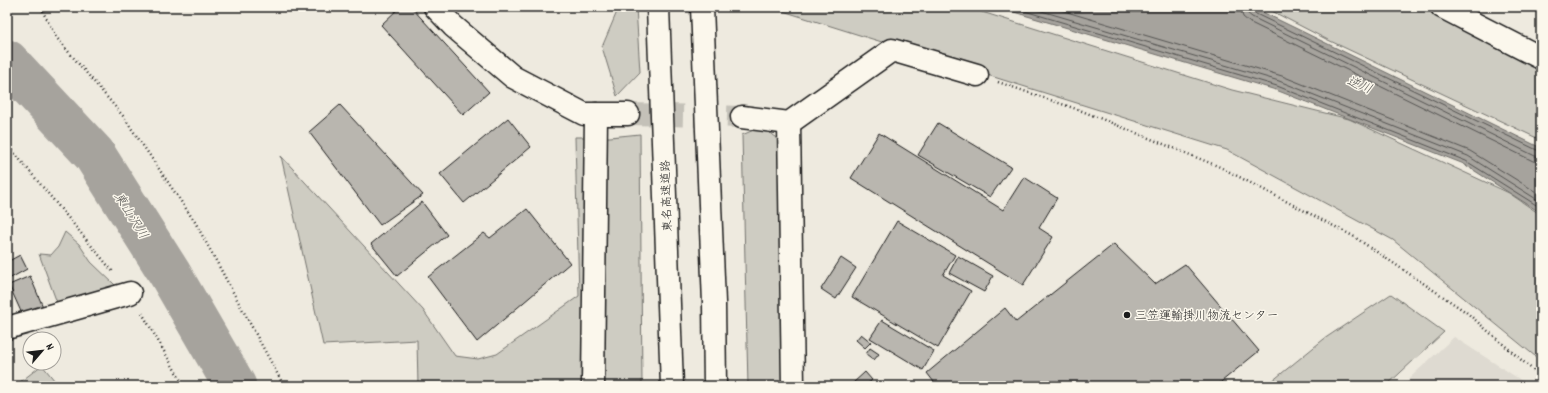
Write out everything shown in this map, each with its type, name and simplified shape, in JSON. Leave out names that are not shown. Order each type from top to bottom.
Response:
[{"type":"main road","points":[[435,7],[453,26],[513,77],[584,114],[628,114]]},
{"type":"main road","name":"東名高速道路","points":[[658,7],[672,386]]},
{"type":"main road","points":[[702,7],[714,303],[715,386]]},
{"type":"main road","points":[[1442,7],[1541,58]]},
{"type":"main road","points":[[742,117],[789,123],[892,50],[977,75]]},
{"type":"main road","points":[[593,386],[596,114]]},
{"type":"main road","points":[[789,123],[793,386]]},
{"type":"main road","points":[[7,328],[130,292]]},
{"type":"path","points":[[43,7],[43,12],[56,37],[123,116],[195,222],[284,386]]},
{"type":"path","points":[[977,75],[1082,111],[1220,167],[1353,236],[1466,312],[1541,377]]},
{"type":"path","points":[[7,144],[130,292],[184,386]]},
{"type":"shaded area","points":[[619,7],[636,7],[640,72],[617,96],[602,47]]},
{"type":"shaded area","points":[[770,7],[966,7],[1232,90],[1349,119],[1509,193],[1541,215],[1541,361],[1393,240],[1227,150]]},
{"type":"shaded area","points":[[1264,7],[1438,7],[1541,58],[1541,140],[1326,39]]},
{"type":"shaded area","points":[[761,127],[779,139],[782,386],[748,386],[742,135]]},
{"type":"shaded area","points":[[640,134],[642,386],[418,386],[417,340],[323,345],[281,156],[423,310],[455,356],[478,359],[497,354],[579,296],[575,137],[610,137]]},
{"type":"shaded area","points":[[65,232],[79,244],[91,262],[118,289],[62,308],[56,300],[39,254],[51,255],[58,247]]},
{"type":"shaded area","points":[[1391,294],[1444,332],[1386,386],[1266,386],[1324,339]]},
{"type":"shaded area","points":[[1454,337],[1530,386],[1401,386]]},
{"type":"shaded area","points":[[34,371],[47,371],[59,386],[15,386]]},
{"type":"water","name":"逆川","points":[[997,7],[1252,7],[1537,146],[1541,149],[1541,213],[1464,164],[1276,90]]},
{"type":"building","points":[[400,7],[411,7],[489,92],[463,115],[381,25]]},
{"type":"building","points":[[340,105],[423,195],[380,225],[309,132]]},
{"type":"building","points":[[508,118],[531,147],[464,203],[440,174]]},
{"type":"building","points":[[938,123],[1011,167],[990,197],[918,155]]},
{"type":"building","points":[[879,133],[1003,210],[1024,177],[1057,198],[1039,228],[1053,237],[1023,285],[851,178]]},
{"type":"building","points":[[422,202],[447,235],[397,276],[371,244]]},
{"type":"building","points":[[527,209],[570,263],[477,342],[428,277],[484,233],[490,238]]},
{"type":"building","points":[[897,221],[955,255],[943,275],[971,291],[938,348],[852,297]]},
{"type":"building","name":"三笠運輸掛川物流センター","points":[[1114,244],[1155,284],[1185,264],[1259,351],[1216,386],[937,386],[927,373],[1005,308],[1016,322]]},
{"type":"building","points":[[20,255],[27,269],[7,280],[7,262]]},
{"type":"building","points":[[958,256],[993,276],[984,292],[949,273]]},
{"type":"building","points":[[841,258],[856,268],[836,299],[821,289]]},
{"type":"building","points":[[30,276],[43,307],[23,316],[9,285]]},
{"type":"building","points":[[882,320],[934,351],[923,370],[870,338]]},
{"type":"building","points":[[861,334],[871,342],[865,348],[856,340]]},
{"type":"building","points":[[870,348],[879,354],[874,360],[866,354]]},
{"type":"building","points":[[865,372],[872,380],[865,386],[855,386],[853,383]]},
{"type":"waterway","name":"東山沢川","points":[[7,61],[94,154],[170,274],[235,386]]},
{"type":"tunnel","points":[[628,114],[742,117]]},
{"type":"place","name":"三笠運輸掛川物流センター","points":[[1127,315]]}]
